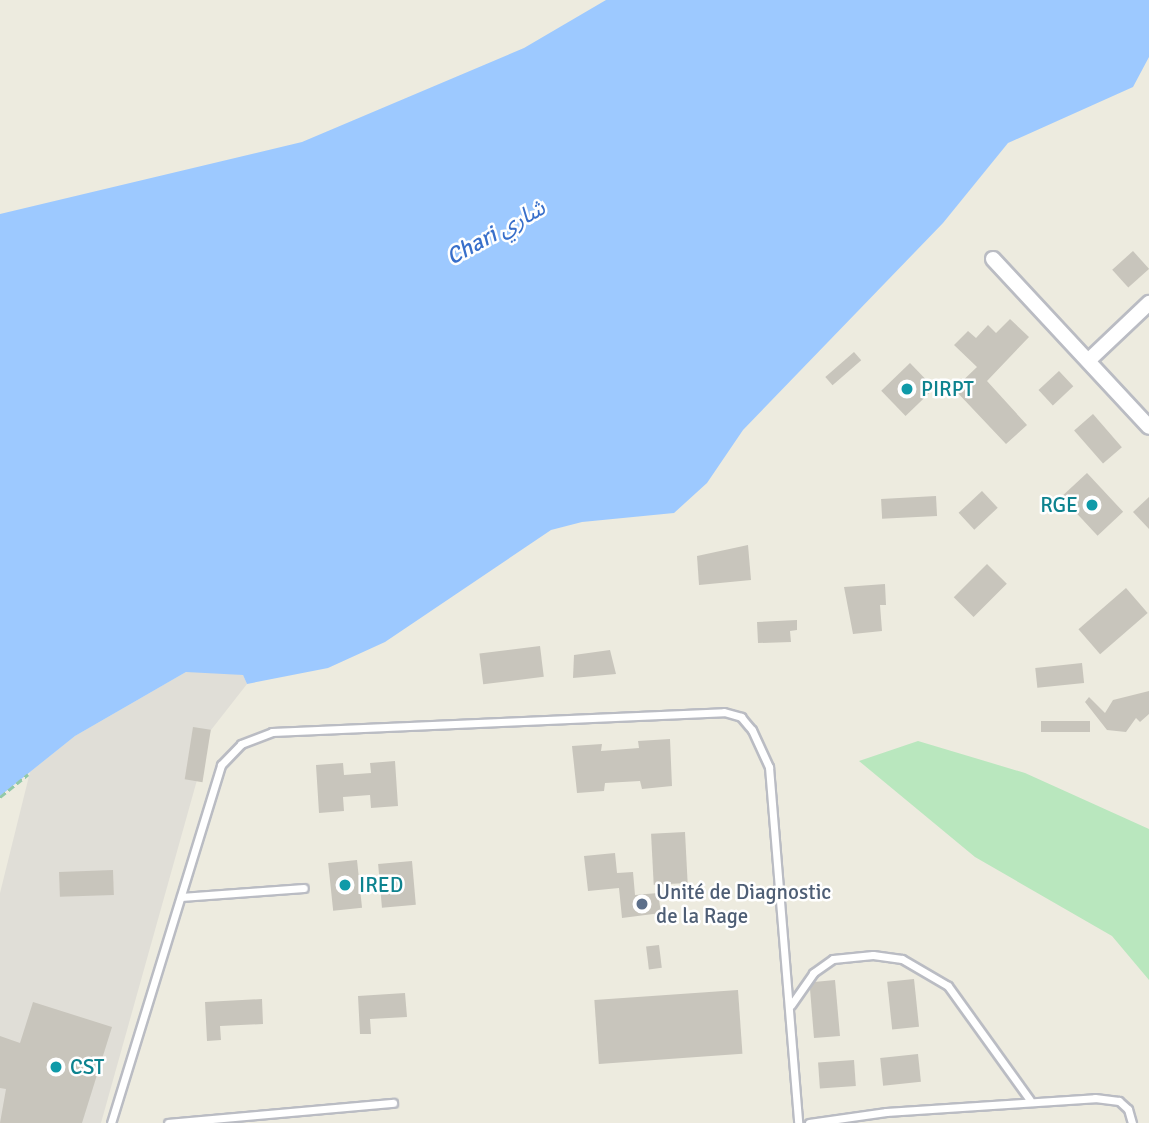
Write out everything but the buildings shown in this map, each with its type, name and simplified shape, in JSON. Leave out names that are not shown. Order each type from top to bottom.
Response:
[{"type":"street","points":[[993,259],[1149,427]]},
{"type":"street","points":[[1089,360],[1149,303]]},
{"type":"lane","points":[[111,1123],[221,765],[241,744],[272,732],[724,712],[741,717],[752,730],[769,767],[798,1123]]},
{"type":"lane","points":[[181,897],[304,888]]},
{"type":"lane","points":[[790,1005],[813,973],[833,958],[873,955],[902,959],[937,976],[948,986],[1030,1100]]},
{"type":"lane","points":[[809,1123],[1030,1100],[1119,1101],[1128,1109],[1132,1123]]},
{"type":"lane","points":[[167,1123],[393,1103]]},
{"type":"path","points":[[0,797],[28,774]]},
{"type":"shaded area","points":[[204,670],[243,675],[247,684],[211,730],[101,1123],[0,1123],[0,893],[30,772],[75,736],[186,672]]},
{"type":"green space","points":[[918,741],[1025,773],[1149,829],[1149,980],[1112,936],[975,857],[859,761]]},
{"type":"water","name":"Chari شاري","points":[[606,0],[1149,0],[1149,57],[1133,87],[1008,143],[943,223],[743,430],[707,483],[674,513],[582,522],[551,530],[385,642],[328,668],[247,684],[243,675],[186,672],[75,736],[0,796],[0,214],[302,142],[524,48]]},
{"type":"place","name":"PIRPT","points":[[907,389]]},
{"type":"place","name":"RGE","points":[[1092,505]]},
{"type":"place","name":"IRED","points":[[345,885]]},
{"type":"place","name":"Unité de Diagnostic de la Rage","points":[[642,904]]},
{"type":"place","name":"CST","points":[[56,1067]]}]
